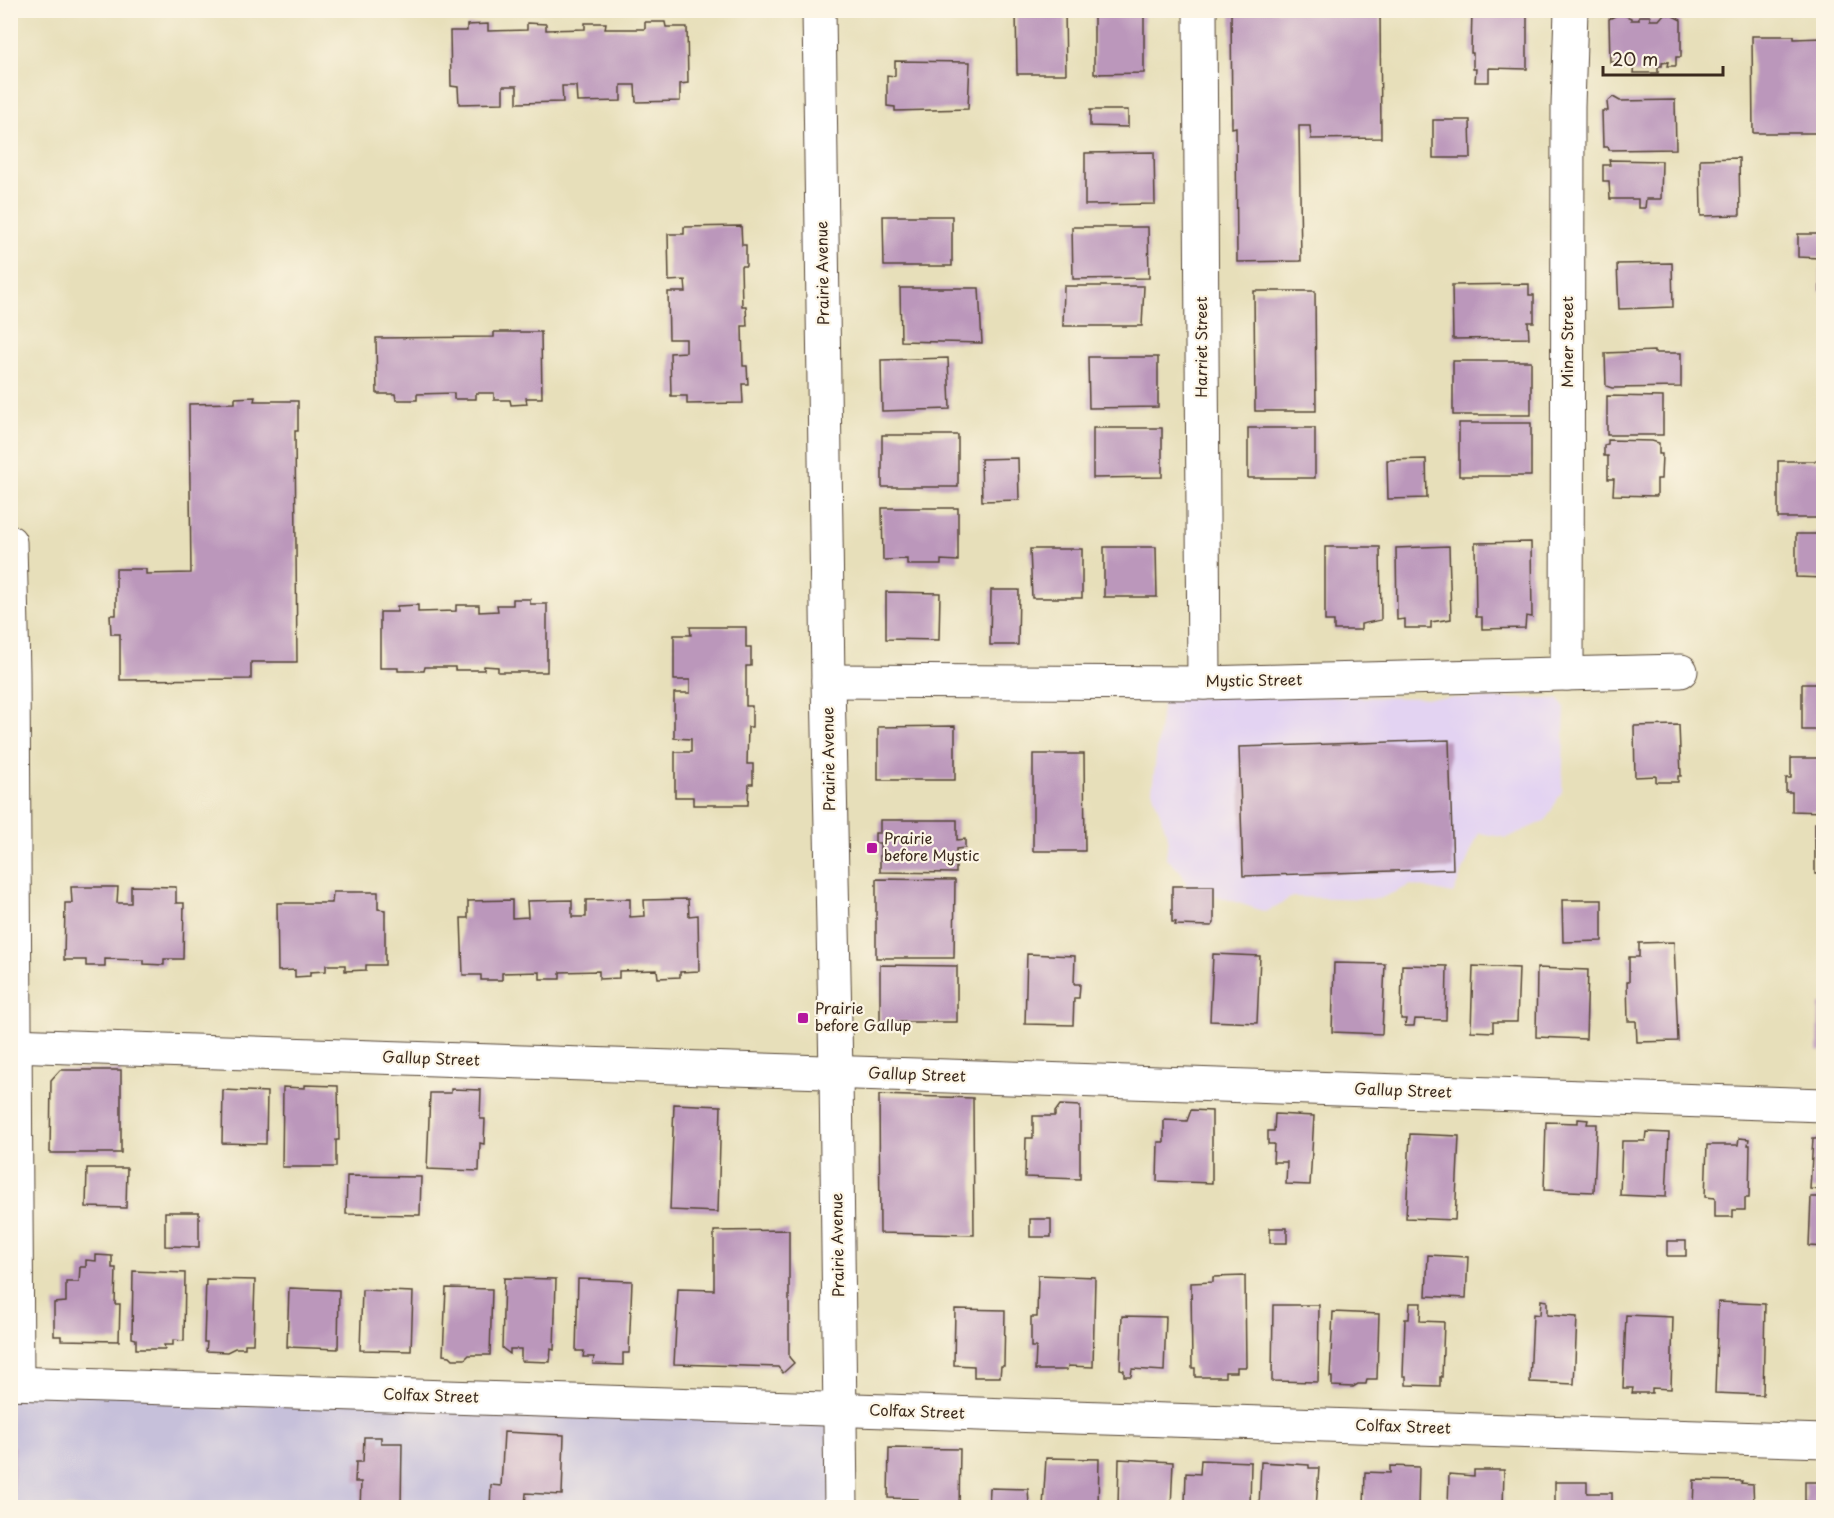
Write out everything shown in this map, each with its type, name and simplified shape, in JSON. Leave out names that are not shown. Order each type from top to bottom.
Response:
[{"type":"street","name":"Prairie Avenue","points":[[819,10],[842,1508]]},
{"type":"street","name":"Harriet Street","points":[[1200,10],[1204,683]]},
{"type":"street","name":"Miner Street","points":[[1567,674],[1568,106],[1571,10]]},
{"type":"street","points":[[10,542],[14,1383]]},
{"type":"street","name":"Mystic Street","points":[[828,681],[1204,683],[1681,671]]},
{"type":"street","name":"Gallup Street","points":[[12,1046],[1824,1105]]},
{"type":"street","name":"Colfax Street","points":[[14,1383],[1824,1441]]},
{"type":"shaded area","points":[[1226,696],[1559,699],[1565,708],[1562,791],[1546,820],[1507,838],[1479,833],[1453,894],[1411,885],[1379,899],[1292,897],[1266,912],[1187,886],[1181,872],[1166,858],[1168,837],[1152,790],[1163,699]]},
{"type":"shaded area","points":[[10,1387],[830,1410],[837,1507],[11,1507]]},
{"type":"building","points":[[1016,10],[1065,10],[1066,74],[1017,74]]},
{"type":"building","points":[[1094,10],[1144,10],[1144,73],[1094,74]]},
{"type":"building","points":[[1231,10],[1380,10],[1381,138],[1311,139],[1310,126],[1299,126],[1301,261],[1237,262],[1236,127],[1232,128]]},
{"type":"building","points":[[1472,10],[1527,10],[1527,69],[1489,68],[1489,82],[1475,82],[1476,69],[1473,69],[1473,53],[1471,53]]},
{"type":"building","points":[[1664,14],[1681,20],[1681,57],[1676,57],[1676,66],[1667,66],[1668,62],[1658,66],[1658,73],[1633,73],[1634,65],[1628,65],[1628,62],[1624,62],[1624,67],[1610,62],[1609,19],[1617,15],[1624,15],[1631,20],[1639,20],[1639,16],[1650,16],[1650,20],[1659,20]]},
{"type":"building","points":[[645,22],[665,22],[666,27],[687,27],[688,83],[680,84],[680,101],[636,102],[635,85],[621,85],[621,101],[577,102],[576,86],[562,86],[563,102],[517,103],[517,86],[503,86],[503,103],[459,104],[458,87],[451,86],[450,31],[467,31],[467,25],[488,24],[488,31],[527,30],[527,23],[546,24],[546,30],[585,29],[585,23],[606,23],[605,29],[645,29]]},
{"type":"building","points":[[1752,36],[1794,36],[1794,39],[1823,38],[1824,133],[1753,133]]},
{"type":"building","points":[[895,61],[970,62],[968,109],[895,111],[895,107],[887,106],[887,75],[895,76]]},
{"type":"building","points":[[1613,97],[1620,101],[1675,100],[1676,149],[1609,150],[1608,147],[1603,147],[1602,111],[1608,111],[1607,102]]},
{"type":"building","points":[[1090,110],[1128,110],[1128,127],[1090,126]]},
{"type":"building","points":[[1433,120],[1470,120],[1471,158],[1433,158]]},
{"type":"building","points":[[1154,152],[1155,204],[1085,205],[1085,153]]},
{"type":"building","points":[[1739,158],[1740,215],[1701,216],[1700,159]]},
{"type":"building","points":[[1609,160],[1662,161],[1661,199],[1646,199],[1645,208],[1638,208],[1638,199],[1610,199],[1609,181],[1603,181],[1603,165],[1610,165]]},
{"type":"building","points":[[883,216],[952,216],[952,266],[884,266]]},
{"type":"building","points":[[741,226],[742,245],[746,245],[746,266],[741,266],[742,306],[746,306],[747,326],[742,326],[743,366],[747,366],[748,384],[742,384],[743,403],[687,404],[687,396],[671,396],[670,353],[686,352],[686,339],[669,339],[668,292],[686,292],[685,280],[669,281],[668,234],[684,234],[684,227]]},
{"type":"building","points":[[1072,227],[1148,227],[1149,278],[1073,279]]},
{"type":"building","points":[[1819,232],[1824,232],[1824,292],[1820,292],[1820,258],[1798,257],[1798,234],[1820,234]]},
{"type":"building","points":[[1672,263],[1673,307],[1619,309],[1617,264]]},
{"type":"building","points":[[1529,284],[1529,295],[1534,295],[1534,322],[1528,322],[1529,338],[1453,339],[1452,285]]},
{"type":"building","points":[[1064,286],[1144,286],[1142,326],[1063,326]]},
{"type":"building","points":[[900,288],[979,288],[982,343],[901,341]]},
{"type":"building","points":[[1254,291],[1315,291],[1316,411],[1255,411]]},
{"type":"building","points":[[494,332],[541,332],[542,398],[526,398],[527,404],[511,405],[510,400],[494,400],[494,393],[476,393],[476,399],[454,399],[454,393],[417,394],[417,400],[396,400],[395,394],[377,394],[376,338],[494,337]]},
{"type":"building","points":[[1654,351],[1654,353],[1681,353],[1681,387],[1612,388],[1606,386],[1605,353]]},
{"type":"building","points":[[1088,357],[1158,357],[1158,407],[1089,408]]},
{"type":"building","points":[[948,358],[950,409],[882,411],[881,360]]},
{"type":"building","points":[[1453,361],[1531,361],[1531,415],[1453,415]]},
{"type":"building","points":[[1821,377],[1824,377],[1824,428],[1821,428]]},
{"type":"building","points":[[1607,396],[1663,397],[1663,435],[1607,435]]},
{"type":"building","points":[[255,397],[254,401],[298,401],[298,431],[295,431],[297,662],[251,662],[251,679],[120,680],[120,634],[111,634],[110,615],[116,615],[116,569],[146,569],[146,574],[191,573],[189,404],[235,403],[235,398]]},
{"type":"building","points":[[1459,423],[1531,423],[1531,476],[1459,476]]},
{"type":"building","points":[[1093,428],[1162,428],[1162,477],[1093,478]]},
{"type":"building","points":[[1248,428],[1315,428],[1315,478],[1248,478]]},
{"type":"building","points":[[882,435],[958,435],[958,487],[882,487]]},
{"type":"building","points":[[1608,440],[1659,443],[1659,454],[1662,454],[1661,479],[1657,479],[1657,496],[1613,495],[1614,479],[1608,479],[1608,456],[1604,456],[1604,445],[1608,444]]},
{"type":"building","points":[[1018,458],[1019,500],[982,501],[981,459]]},
{"type":"building","points":[[1426,459],[1427,498],[1388,499],[1387,460]]},
{"type":"building","points":[[1778,461],[1824,461],[1824,518],[1778,518]]},
{"type":"building","points":[[882,508],[958,508],[958,561],[941,560],[941,565],[907,565],[907,559],[883,560]]},
{"type":"building","points":[[1796,534],[1824,534],[1824,578],[1796,577]]},
{"type":"building","points":[[1531,542],[1532,617],[1526,616],[1525,628],[1482,629],[1482,617],[1476,617],[1475,543]]},
{"type":"building","points":[[1449,546],[1451,619],[1431,622],[1431,628],[1405,628],[1405,619],[1397,620],[1396,548]]},
{"type":"building","points":[[1104,547],[1156,547],[1157,597],[1104,597]]},
{"type":"building","points":[[1325,547],[1380,547],[1381,620],[1361,624],[1361,630],[1334,630],[1334,621],[1325,621]]},
{"type":"building","points":[[1030,549],[1082,549],[1082,598],[1032,598]]},
{"type":"building","points":[[991,590],[1019,590],[1018,645],[990,645]]},
{"type":"building","points":[[886,592],[940,593],[939,640],[886,639]]},
{"type":"building","points":[[513,599],[530,599],[530,604],[547,604],[547,672],[498,672],[498,667],[484,666],[484,670],[425,667],[424,671],[398,671],[398,668],[380,668],[380,612],[397,612],[397,606],[418,605],[418,612],[456,611],[456,605],[479,605],[479,612],[498,611],[497,605],[513,605]]},
{"type":"building","points":[[690,627],[746,627],[746,647],[751,647],[751,666],[746,666],[746,706],[752,706],[752,727],[748,727],[747,764],[753,764],[753,784],[749,784],[748,805],[693,805],[693,797],[675,797],[675,752],[691,752],[691,739],[674,738],[674,693],[690,693],[690,680],[674,680],[674,635],[691,635]]},
{"type":"building","points":[[1802,684],[1824,684],[1824,730],[1802,730]]},
{"type":"building","points":[[1679,725],[1681,776],[1678,776],[1678,782],[1656,782],[1656,776],[1635,777],[1634,726]]},
{"type":"building","points":[[955,726],[955,780],[878,780],[878,727]]},
{"type":"building","points":[[1449,740],[1453,869],[1243,876],[1239,747]]},
{"type":"building","points":[[1033,754],[1084,754],[1085,851],[1033,851]]},
{"type":"building","points":[[1791,758],[1824,758],[1824,812],[1792,811],[1792,792],[1786,792],[1786,778],[1791,778]]},
{"type":"building","points":[[880,820],[957,820],[957,840],[965,839],[965,848],[956,849],[956,873],[880,872],[880,843],[875,843],[875,833],[880,833]]},
{"type":"building","points":[[1815,823],[1824,823],[1824,874],[1815,874]]},
{"type":"building","points":[[876,879],[955,880],[954,958],[876,958]]},
{"type":"building","points":[[131,886],[176,887],[176,903],[184,903],[183,959],[164,959],[164,965],[144,964],[144,960],[105,959],[105,966],[86,966],[86,960],[64,960],[65,903],[72,903],[71,887],[118,887],[117,903],[131,903]]},
{"type":"building","points":[[1172,886],[1214,886],[1214,923],[1212,926],[1175,925],[1176,922],[1172,922]]},
{"type":"building","points":[[333,892],[378,892],[378,909],[385,910],[385,965],[366,965],[366,970],[345,971],[345,965],[326,965],[326,971],[310,972],[310,976],[295,977],[295,970],[278,971],[277,903],[332,903]]},
{"type":"building","points":[[630,899],[630,917],[645,916],[644,900],[688,899],[689,916],[698,915],[699,971],[680,972],[680,977],[658,978],[657,970],[619,971],[619,978],[599,979],[599,971],[560,972],[560,979],[540,979],[540,972],[502,973],[502,980],[481,980],[481,975],[463,975],[461,918],[468,918],[468,901],[512,900],[512,918],[528,917],[527,901],[572,900],[572,917],[586,917],[586,900]]},
{"type":"building","points":[[1562,900],[1602,900],[1602,941],[1563,942]]},
{"type":"building","points":[[1674,942],[1678,1041],[1637,1042],[1636,1021],[1628,1021],[1629,957],[1639,957],[1639,943]]},
{"type":"building","points":[[1027,954],[1075,956],[1074,984],[1080,984],[1079,998],[1074,998],[1073,1025],[1025,1024]]},
{"type":"building","points":[[1213,954],[1260,956],[1257,1023],[1210,1021]]},
{"type":"building","points":[[1334,963],[1385,964],[1382,1034],[1332,1032]]},
{"type":"building","points":[[880,965],[957,966],[957,1022],[880,1022]]},
{"type":"building","points":[[1402,965],[1447,966],[1446,1020],[1415,1019],[1414,1026],[1405,1026],[1406,1019],[1401,1019]]},
{"type":"building","points":[[1473,966],[1519,968],[1517,1022],[1493,1022],[1493,1032],[1471,1031]]},
{"type":"building","points":[[1537,968],[1588,970],[1586,1039],[1536,1037]]},
{"type":"building","points":[[1819,1004],[1824,1004],[1824,1052],[1818,1052]]},
{"type":"building","points":[[60,1070],[121,1070],[121,1153],[50,1153],[51,1080]]},
{"type":"building","points":[[305,1085],[338,1086],[339,1140],[336,1140],[336,1167],[282,1167],[283,1087],[305,1088]]},
{"type":"building","points":[[451,1089],[481,1090],[480,1119],[485,1119],[484,1144],[480,1143],[479,1171],[427,1169],[430,1093],[451,1093]]},
{"type":"building","points":[[223,1090],[267,1092],[266,1144],[222,1143]]},
{"type":"building","points":[[879,1095],[973,1098],[974,1235],[880,1233]]},
{"type":"building","points":[[674,1104],[721,1106],[718,1212],[670,1210]]},
{"type":"building","points":[[1060,1105],[1080,1106],[1080,1179],[1025,1177],[1026,1138],[1033,1138],[1033,1116],[1055,1116]]},
{"type":"building","points":[[1191,1110],[1212,1111],[1212,1183],[1157,1181],[1158,1142],[1164,1142],[1164,1120],[1187,1121]]},
{"type":"building","points":[[1275,1114],[1314,1116],[1310,1185],[1286,1184],[1287,1162],[1273,1162],[1274,1144],[1268,1144],[1268,1131],[1274,1131]]},
{"type":"building","points":[[1578,1119],[1588,1120],[1587,1124],[1597,1124],[1594,1192],[1544,1190],[1546,1122],[1578,1123]]},
{"type":"building","points":[[1646,1132],[1669,1133],[1666,1197],[1620,1195],[1622,1141],[1645,1141]]},
{"type":"building","points":[[1410,1134],[1459,1136],[1455,1220],[1406,1218]]},
{"type":"building","points":[[1739,1138],[1749,1139],[1748,1145],[1750,1145],[1749,1198],[1745,1198],[1745,1210],[1733,1210],[1733,1217],[1715,1217],[1715,1198],[1705,1197],[1707,1145],[1738,1145]]},
{"type":"building","points":[[1813,1138],[1824,1138],[1824,1190],[1810,1189]]},
{"type":"building","points":[[87,1168],[127,1168],[126,1208],[86,1207]]},
{"type":"building","points":[[347,1176],[421,1177],[420,1215],[346,1214]]},
{"type":"building","points":[[1811,1197],[1824,1197],[1824,1247],[1809,1246]]},
{"type":"building","points":[[165,1212],[199,1212],[199,1247],[165,1246]]},
{"type":"building","points":[[1030,1219],[1051,1219],[1051,1237],[1030,1237]]},
{"type":"building","points":[[1270,1228],[1287,1228],[1287,1243],[1270,1243]]},
{"type":"building","points":[[789,1230],[789,1357],[794,1363],[783,1373],[778,1367],[674,1364],[678,1289],[714,1290],[714,1231]]},
{"type":"building","points":[[1667,1241],[1686,1241],[1686,1256],[1667,1256]]},
{"type":"building","points":[[96,1255],[112,1256],[112,1268],[116,1268],[115,1304],[120,1304],[119,1341],[61,1340],[61,1336],[54,1336],[54,1303],[66,1302],[66,1282],[79,1282],[80,1267],[86,1267],[86,1260],[96,1261]]},
{"type":"building","points":[[1428,1255],[1468,1257],[1466,1298],[1426,1296]]},
{"type":"building","points":[[133,1271],[185,1273],[184,1341],[173,1340],[173,1345],[164,1345],[165,1349],[136,1349],[136,1339],[132,1338]]},
{"type":"building","points":[[1038,1275],[1095,1277],[1093,1367],[1068,1366],[1067,1370],[1035,1370],[1036,1347],[1031,1347],[1031,1317],[1037,1317]]},
{"type":"building","points":[[1245,1276],[1246,1367],[1237,1367],[1237,1372],[1225,1372],[1225,1377],[1195,1377],[1195,1368],[1192,1368],[1191,1283],[1213,1282],[1213,1277]]},
{"type":"building","points":[[504,1278],[556,1279],[554,1350],[551,1349],[550,1362],[521,1361],[521,1349],[510,1349],[510,1354],[502,1348]]},
{"type":"building","points":[[206,1279],[255,1280],[253,1344],[245,1344],[245,1348],[235,1348],[227,1352],[206,1351],[207,1342],[204,1342]]},
{"type":"building","points":[[578,1279],[632,1281],[629,1353],[623,1353],[623,1365],[593,1364],[594,1357],[583,1357],[584,1351],[576,1351]]},
{"type":"building","points":[[289,1288],[339,1290],[338,1349],[287,1347]]},
{"type":"building","points":[[446,1288],[492,1289],[490,1355],[469,1355],[465,1359],[453,1359],[443,1355]]},
{"type":"building","points":[[362,1290],[413,1292],[411,1351],[360,1350]]},
{"type":"building","points":[[1541,1300],[1547,1301],[1547,1315],[1577,1317],[1574,1384],[1530,1382],[1533,1314],[1540,1315]]},
{"type":"building","points":[[1718,1302],[1765,1304],[1763,1395],[1715,1393]]},
{"type":"building","points":[[1410,1303],[1421,1303],[1420,1321],[1444,1322],[1440,1386],[1406,1385],[1406,1376],[1403,1376],[1405,1319],[1409,1319]]},
{"type":"building","points":[[1273,1305],[1319,1305],[1318,1382],[1272,1381]]},
{"type":"building","points":[[955,1309],[1005,1310],[1004,1366],[1001,1366],[1000,1377],[974,1377],[974,1366],[954,1365]]},
{"type":"building","points":[[1333,1312],[1379,1314],[1377,1379],[1367,1379],[1366,1384],[1353,1387],[1332,1386],[1332,1377],[1330,1377]]},
{"type":"building","points":[[1626,1315],[1673,1317],[1671,1389],[1652,1388],[1652,1393],[1632,1393],[1633,1388],[1623,1388]]},
{"type":"building","points":[[1122,1316],[1166,1317],[1164,1371],[1132,1369],[1131,1376],[1124,1376],[1124,1370],[1120,1369]]},
{"type":"building","points":[[504,1432],[564,1435],[562,1495],[526,1493],[525,1508],[490,1508],[491,1485],[501,1486]]},
{"type":"building","points":[[364,1437],[381,1437],[381,1443],[402,1443],[401,1508],[360,1508],[361,1482],[355,1482],[356,1462],[363,1462]]},
{"type":"building","points":[[10,1445],[15,1446],[13,1508],[10,1508]]},
{"type":"building","points":[[889,1448],[960,1449],[959,1508],[918,1508],[918,1499],[888,1498]]},
{"type":"building","points":[[1046,1458],[1099,1459],[1098,1508],[1043,1507]]},
{"type":"building","points":[[1119,1459],[1173,1462],[1171,1508],[1118,1508]]},
{"type":"building","points":[[1201,1460],[1251,1462],[1250,1508],[1199,1508],[1199,1503],[1185,1503],[1186,1473],[1200,1474]]},
{"type":"building","points":[[1261,1462],[1309,1465],[1309,1468],[1319,1468],[1316,1508],[1259,1508]]},
{"type":"building","points":[[1390,1466],[1419,1467],[1418,1508],[1364,1508],[1365,1472],[1390,1473]]},
{"type":"building","points":[[1474,1470],[1504,1470],[1503,1508],[1448,1508],[1449,1474],[1474,1476]]},
{"type":"building","points":[[1694,1480],[1742,1481],[1741,1483],[1753,1484],[1754,1508],[1693,1508]]},
{"type":"building","points":[[1555,1482],[1587,1482],[1587,1493],[1612,1493],[1612,1508],[1555,1508]]},
{"type":"building","points":[[1805,1482],[1824,1482],[1824,1508],[1805,1508]]},
{"type":"building","points":[[990,1488],[1028,1489],[1031,1508],[989,1508]]},
{"type":"place","name":"Prairie before Mystic","points":[[872,848]]},
{"type":"place","name":"Prairie before Gallup","points":[[803,1018]]}]
